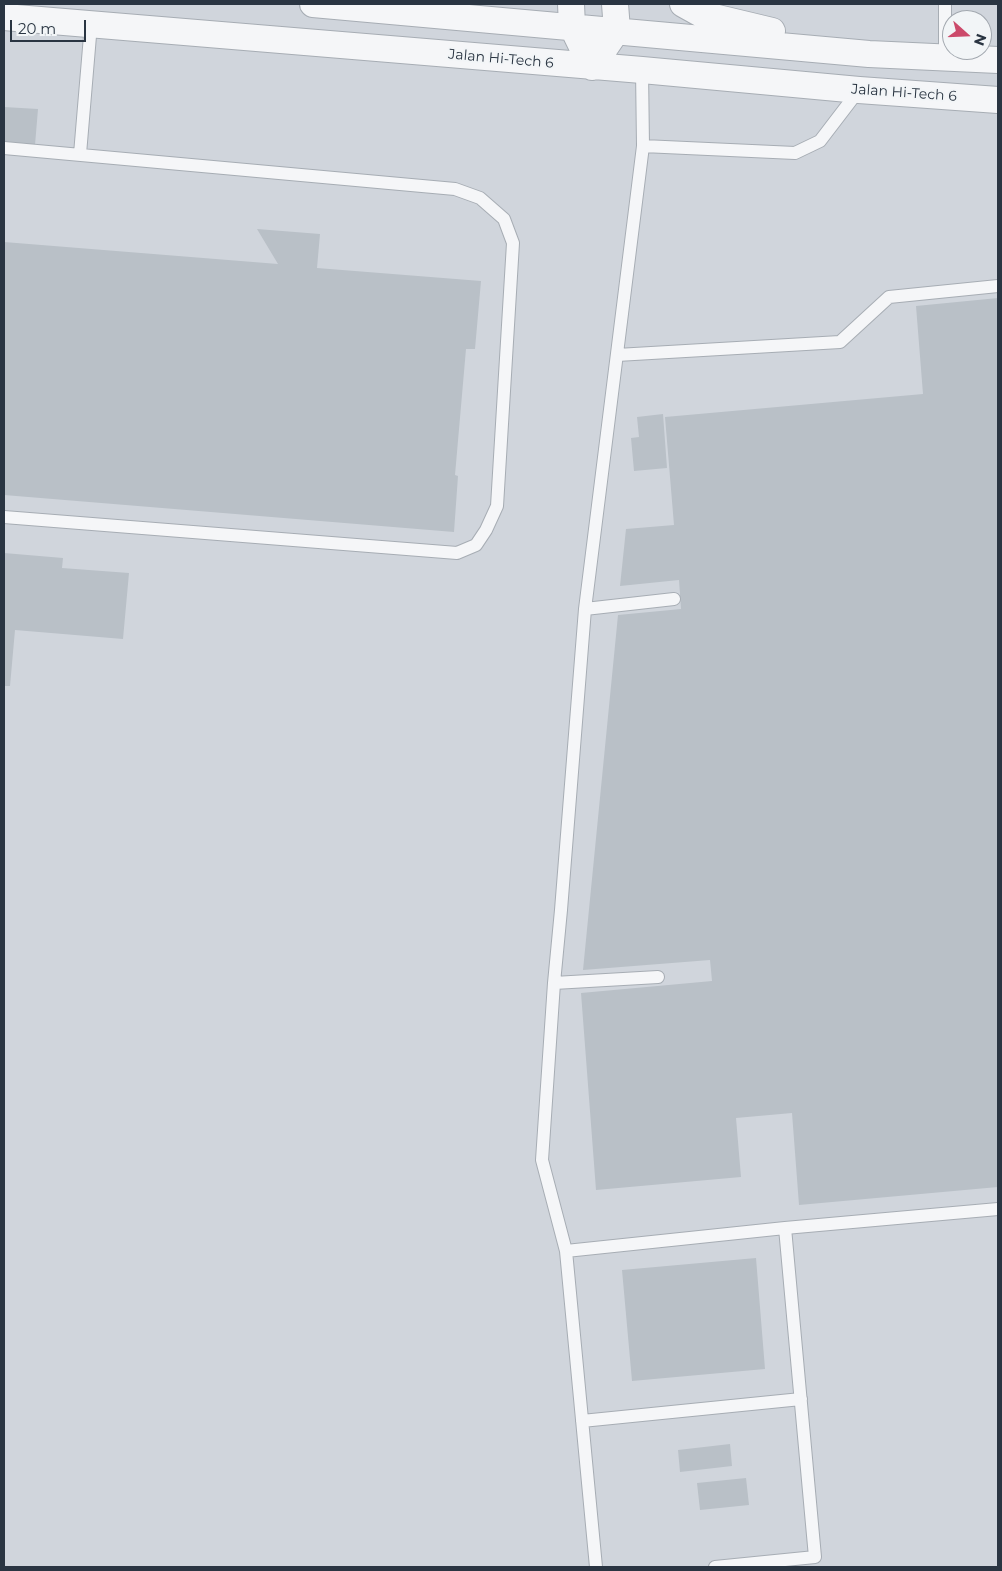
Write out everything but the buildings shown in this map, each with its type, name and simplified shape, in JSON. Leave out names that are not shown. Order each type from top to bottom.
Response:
[{"type":"street","points":[[313,4],[571,15],[617,30],[869,54],[942,57]]},
{"type":"street","points":[[592,67],[617,30],[614,4]]},
{"type":"street","points":[[683,4],[701,14],[869,54]]},
{"type":"street","points":[[571,15],[592,67]]},
{"type":"street","name":"Jalan Hi-Tech 6","points":[[4,17],[859,90],[998,100]]},
{"type":"lane","points":[[80,154],[91,24]]},
{"type":"lane","points":[[596,1567],[566,1251],[542,1160],[554,983],[585,609],[643,146],[642,70]]},
{"type":"lane","points":[[643,146],[795,153],[820,141],[859,90]]},
{"type":"lane","points":[[4,148],[455,189],[480,198],[504,219],[513,243],[497,506],[486,530],[476,545],[457,554],[4,517]]},
{"type":"lane","points":[[617,355],[840,342],[890,296],[998,286]]},
{"type":"lane","points":[[585,609],[674,599]]},
{"type":"lane","points":[[554,983],[658,977]]},
{"type":"lane","points":[[566,1251],[785,1228],[998,1209]]},
{"type":"lane","points":[[715,1567],[816,1557],[785,1228]]},
{"type":"lane","points":[[582,1421],[801,1399]]},
{"type":"shaded area","points":[[4,4],[998,4],[998,1567],[4,1567]]}]
